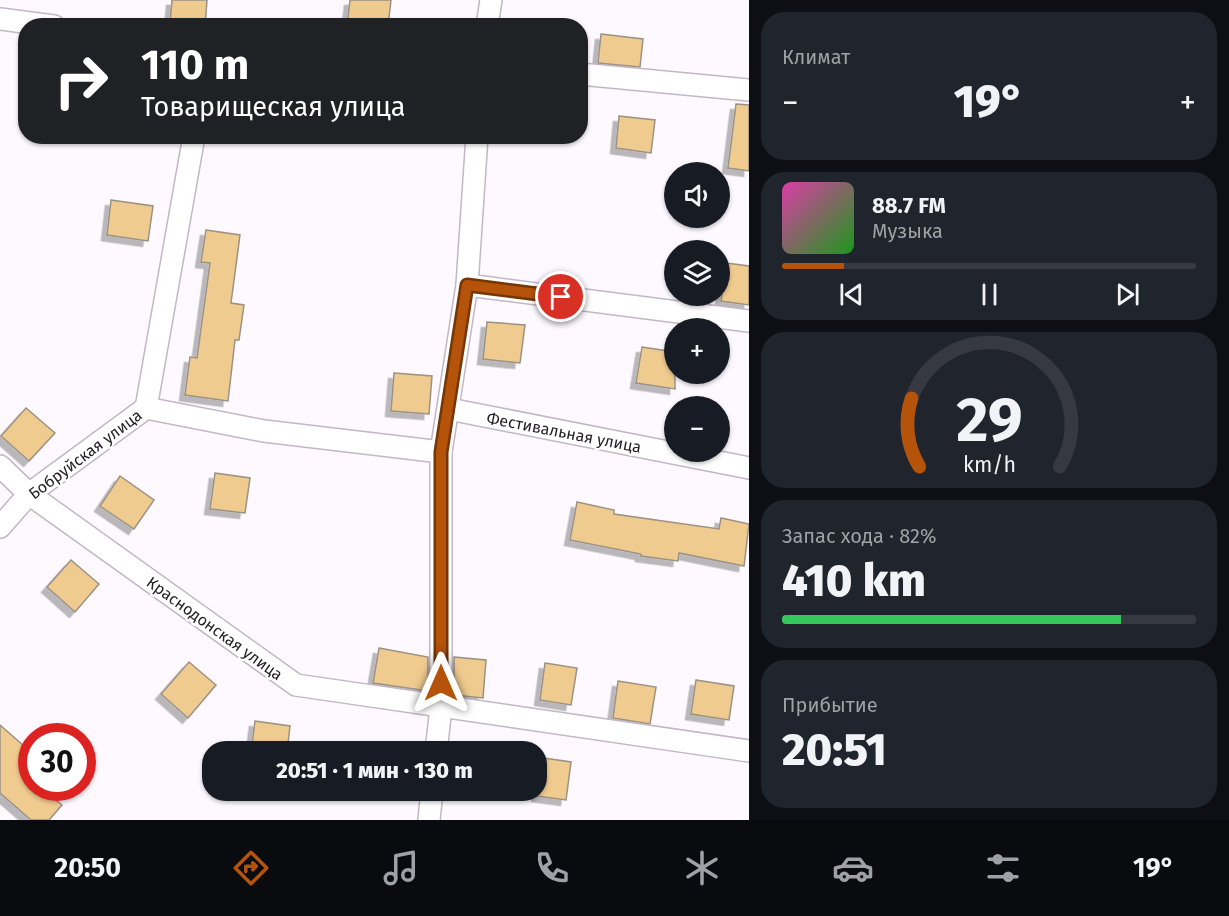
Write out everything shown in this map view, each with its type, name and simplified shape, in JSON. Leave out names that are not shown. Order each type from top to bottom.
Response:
[{"type":"street","points":[[489,18],[491,0]]},
{"type":"street","points":[[0,19],[18,21]]},
{"type":"street","points":[[588,76],[749,90]]},
{"type":"street","points":[[193,144],[146,408],[264,431],[441,452]]},
{"type":"street","points":[[437,741],[441,707],[441,452],[467,285],[476,144]]},
{"type":"street","points":[[467,285],[749,321]]},
{"type":"street","name":"Бобруйская улица","points":[[0,527],[28,495],[146,408]]},
{"type":"street","name":"Фестивальная улица","points":[[449,409],[749,468]]},
{"type":"street","name":"Краснодонская улица","points":[[0,466],[28,495],[296,685],[749,751]]},
{"type":"street","points":[[429,820],[431,801]]},
{"type":"building","points":[[172,0],[207,0],[206,18],[170,18]]},
{"type":"building","points":[[350,0],[391,0],[389,18],[348,18]]},
{"type":"building","points":[[601,34],[643,39],[640,67],[598,63]]},
{"type":"building","points":[[736,104],[749,105],[749,171],[730,168],[729,162]]},
{"type":"building","points":[[619,116],[655,120],[651,153],[616,148]]},
{"type":"building","points":[[111,200],[153,206],[148,241],[107,235]]},
{"type":"building","points":[[206,230],[240,235],[231,303],[244,305],[239,340],[235,340],[228,401],[185,395],[190,357],[197,358],[210,263],[201,262]]},
{"type":"building","points":[[730,264],[749,266],[749,305],[730,302]]},
{"type":"building","points":[[487,322],[525,325],[520,363],[483,359]]},
{"type":"building","points":[[642,347],[664,350],[664,384],[675,384],[675,389],[636,383]]},
{"type":"building","points":[[394,373],[432,376],[429,414],[391,411]]},
{"type":"building","points":[[26,408],[55,433],[29,461],[1,436]]},
{"type":"building","points":[[215,473],[250,478],[245,513],[210,509]]},
{"type":"building","points":[[120,476],[154,500],[134,529],[100,506]]},
{"type":"building","points":[[577,502],[614,510],[614,514],[719,529],[721,518],[749,524],[744,566],[679,553],[678,561],[641,556],[641,554],[570,540]]},
{"type":"building","points":[[71,560],[99,584],[75,612],[47,587]]},
{"type":"building","points":[[379,648],[428,657],[428,691],[373,683]]},
{"type":"building","points":[[454,657],[486,660],[483,698],[454,695]]},
{"type":"building","points":[[189,662],[216,685],[188,718],[161,694]]},
{"type":"building","points":[[545,663],[577,668],[571,705],[540,700]]},
{"type":"building","points":[[696,680],[734,686],[729,720],[691,714]]},
{"type":"building","points":[[618,681],[656,687],[650,724],[613,718]]},
{"type":"building","points":[[255,721],[290,726],[288,741],[252,741]]},
{"type":"building","points":[[0,725],[18,741],[18,801],[57,801],[62,805],[49,820],[31,820],[0,793]]},
{"type":"building","points":[[547,758],[571,762],[566,800],[547,797]]},
{"type":"route","points":[[441,683],[441,452],[467,285],[561,297]]}]
